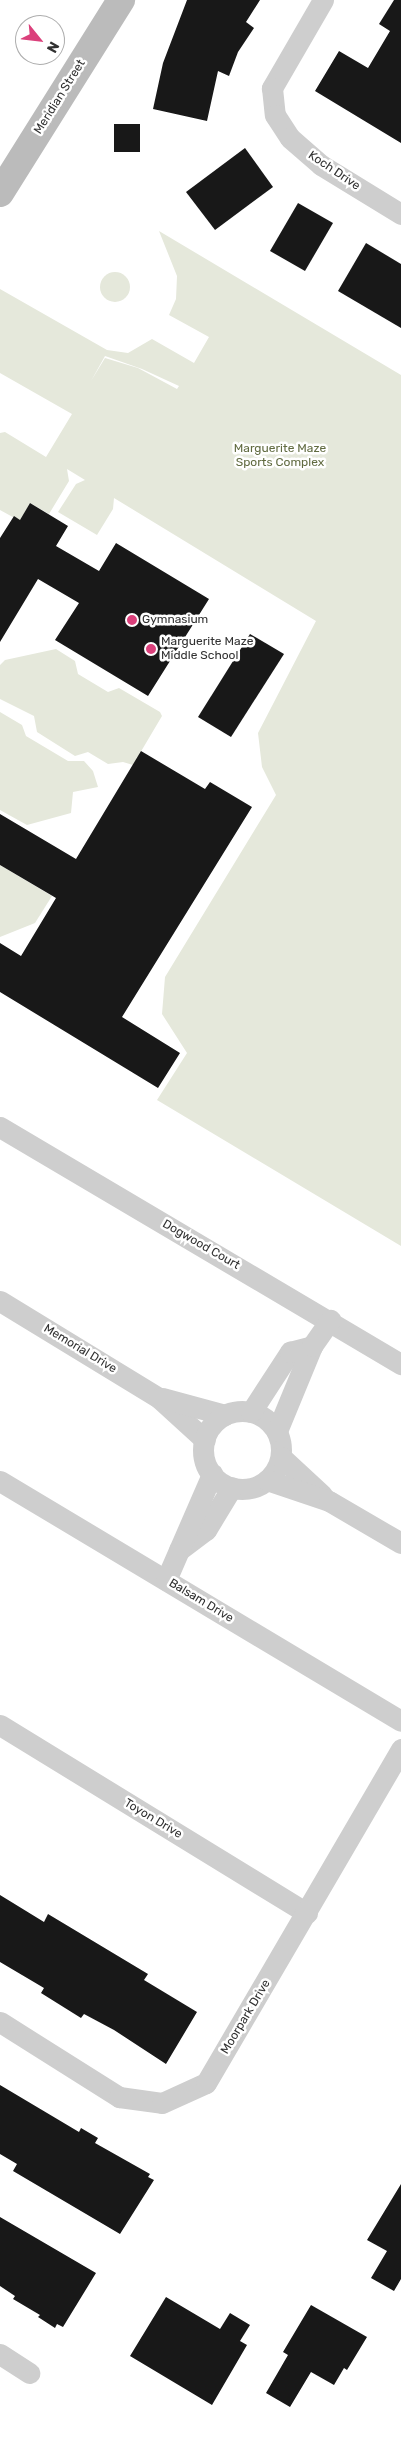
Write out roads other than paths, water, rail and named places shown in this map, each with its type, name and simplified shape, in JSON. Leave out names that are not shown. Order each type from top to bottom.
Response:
[{"type":"street","name":"Meridian Street","points":[[0,193],[121,0]]},
{"type":"street","name":"Koch Drive","points":[[324,0],[272,88],[275,115],[290,138],[321,165],[401,214]]},
{"type":"street","name":"Dogwood Court","points":[[0,1127],[330,1320],[401,1364]]},
{"type":"street","name":"Memorial Drive","points":[[0,1301],[159,1398]]},
{"type":"street","points":[[225,1415],[210,1428],[205,1440],[206,1464],[212,1474],[232,1488],[256,1486],[267,1480],[280,1457],[277,1431],[312,1346],[330,1320]]},
{"type":"street","points":[[251,1412],[290,1352],[312,1346]]},
{"type":"street","points":[[159,1398],[225,1415],[251,1412],[268,1421],[277,1431]]},
{"type":"street","points":[[159,1398],[205,1440]]},
{"type":"street","points":[[280,1457],[330,1502]]},
{"type":"street","points":[[166,1580],[212,1474]]},
{"type":"street","points":[[267,1480],[330,1502],[401,1543]]},
{"type":"street","name":"Balsam Drive","points":[[0,1481],[401,1721]]},
{"type":"street","points":[[179,1550],[206,1530],[232,1488]]},
{"type":"street","name":"Toyon Drive","points":[[0,1725],[307,1913]]},
{"type":"street","name":"Moorpark Drive","points":[[0,2022],[119,2097],[162,2103],[206,2082],[307,1913],[401,1749]]},
{"type":"street","points":[[0,2354],[29,2373]]},
{"type":"place","name":"Gymnasium","points":[[132,620]]},
{"type":"place","name":"Marguerite Maze Middle School","points":[[151,649]]},
{"type":"park label","name":"Marguerite Maze Sports Complex","points":[[280,456]]}]
